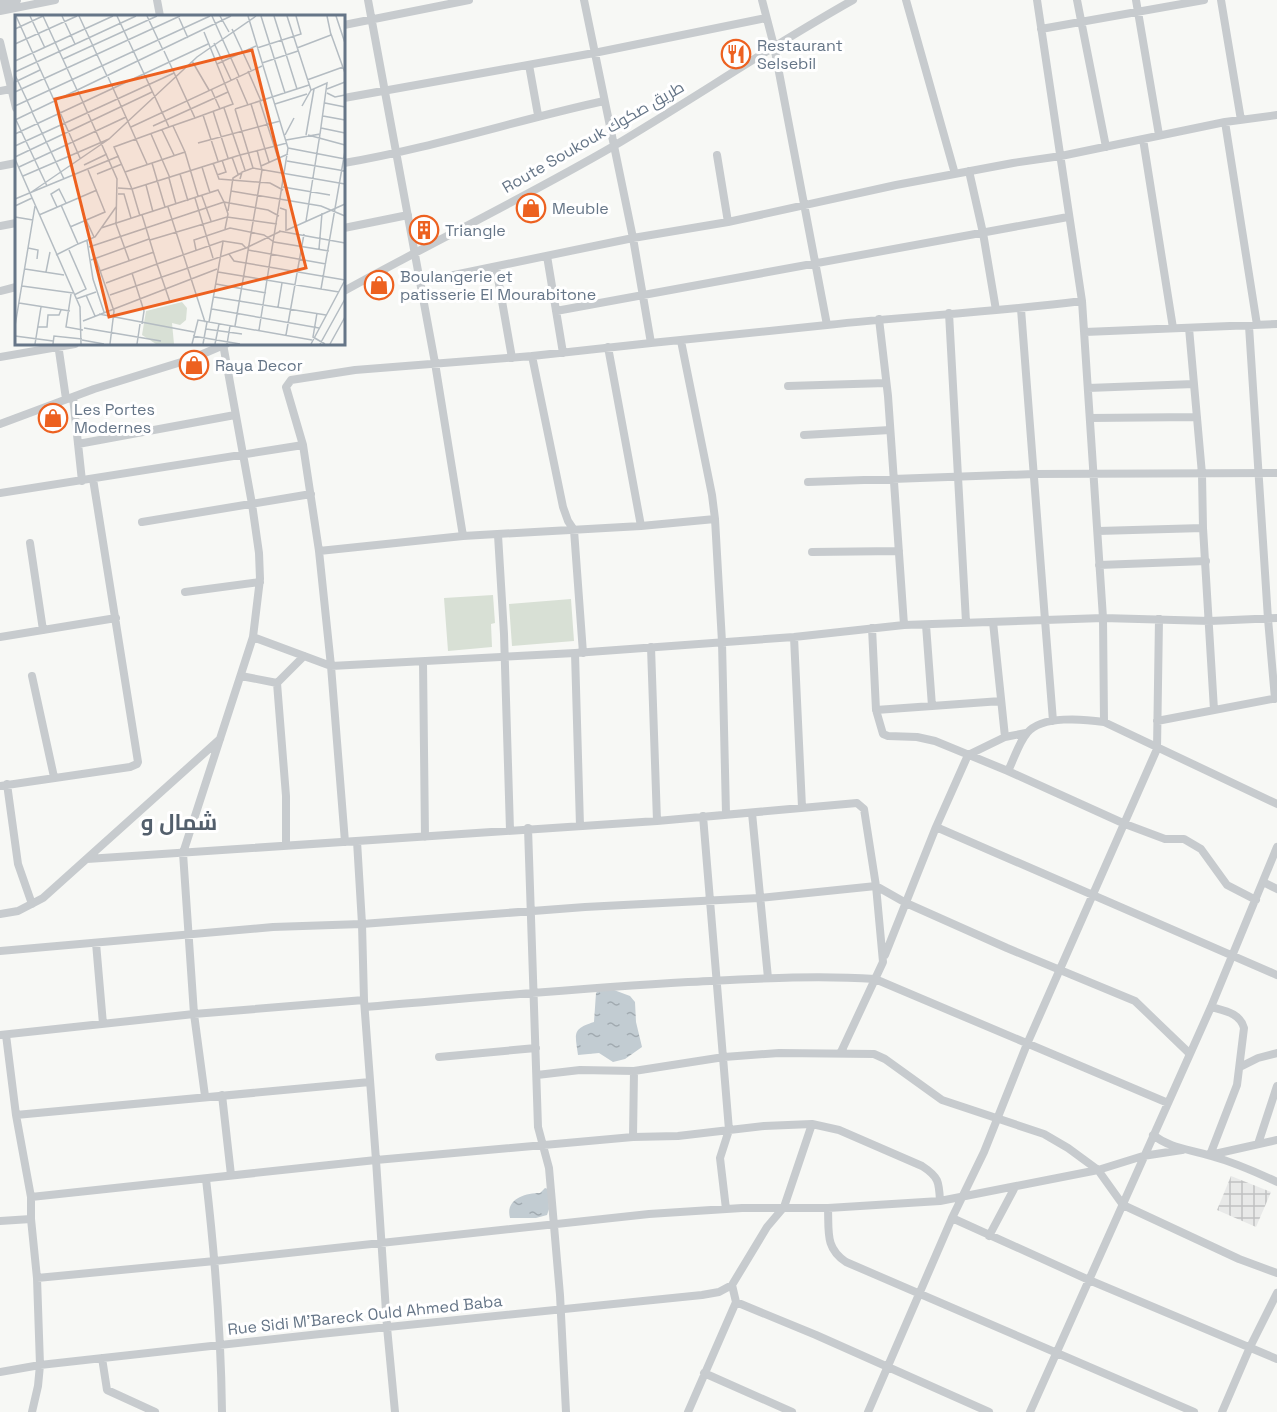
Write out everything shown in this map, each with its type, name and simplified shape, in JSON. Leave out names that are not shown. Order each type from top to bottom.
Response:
[{"type":"street","points":[[0,3],[17,0]]},
{"type":"street","points":[[0,11],[55,0]]},
{"type":"street","points":[[158,0],[160,15]]},
{"type":"street","points":[[368,0],[435,363],[463,536]]},
{"type":"street","points":[[345,25],[469,0]]},
{"type":"street","points":[[584,0],[633,238],[651,343]]},
{"type":"street","points":[[762,0],[774,46],[826,325]]},
{"type":"street","name":"Route Soukouk طريق صكوك","points":[[345,290],[467,227],[613,146],[853,0]]},
{"type":"street","points":[[906,0],[955,174]]},
{"type":"street","points":[[1037,0],[1085,332],[1103,618],[1104,722]]},
{"type":"street","points":[[1077,0],[1106,147]]},
{"type":"street","points":[[1136,0],[1159,135]]},
{"type":"street","points":[[1041,29],[1204,0]]},
{"type":"street","points":[[1221,0],[1240,120]]},
{"type":"street","points":[[345,98],[594,53],[766,18]]},
{"type":"street","points":[[0,42],[14,89],[0,91]]},
{"type":"street","points":[[529,65],[538,115]]},
{"type":"street","points":[[345,163],[397,154],[538,115],[604,101]]},
{"type":"street","points":[[420,282],[633,238],[728,222],[896,185],[1061,156],[1225,122],[1277,115]]},
{"type":"street","points":[[1157,720],[1276,699],[1272,619],[1259,474],[1253,326],[1225,122]]},
{"type":"street","points":[[1143,139],[1173,328]]},
{"type":"street","points":[[717,155],[728,222]]},
{"type":"street","points":[[0,166],[15,163]]},
{"type":"street","points":[[969,171],[983,233],[996,310]]},
{"type":"street","points":[[345,228],[408,215]]},
{"type":"street","points":[[556,311],[1068,217]]},
{"type":"street","points":[[0,226],[15,223]]},
{"type":"street","points":[[547,256],[563,352]]},
{"type":"street","points":[[496,267],[512,358]]},
{"type":"street","points":[[0,291],[15,287]]},
{"type":"street","points":[[345,842],[319,551],[303,445],[286,387],[291,380],[356,370],[512,358],[879,319],[1021,309],[1082,301]]},
{"type":"street","points":[[1021,309],[1053,721]]},
{"type":"street","points":[[949,313],[966,622]]},
{"type":"street","points":[[879,319],[890,430],[904,625]]},
{"type":"street","points":[[1085,332],[1277,324]]},
{"type":"street","points":[[1189,328],[1202,474],[1214,710]]},
{"type":"street","points":[[681,341],[715,519],[722,642],[726,813]]},
{"type":"street","points":[[0,357],[58,345],[78,444],[82,481]]},
{"type":"street","points":[[0,424],[69,398],[191,359],[223,345]]},
{"type":"street","points":[[205,1096],[194,1014],[183,854],[253,637],[260,582],[259,553],[252,504],[225,345]]},
{"type":"street","points":[[608,347],[641,526]]},
{"type":"street","points":[[532,356],[566,516],[574,530],[579,653],[580,826]]},
{"type":"street","points":[[788,386],[886,384]]},
{"type":"street","points":[[1088,388],[1194,384]]},
{"type":"street","points":[[78,444],[236,415]]},
{"type":"street","points":[[1090,418],[1197,417]]},
{"type":"street","points":[[804,435],[890,430]]},
{"type":"street","points":[[0,492],[303,445]]},
{"type":"street","points":[[808,482],[1034,474],[1277,473]]},
{"type":"street","points":[[32,904],[18,864],[4,785],[130,767],[138,762],[93,479]]},
{"type":"street","points":[[142,522],[311,494]]},
{"type":"street","points":[[319,551],[463,536],[641,526],[715,519]]},
{"type":"street","points":[[1098,531],[1203,528]]},
{"type":"street","points":[[498,535],[504,613],[510,830]]},
{"type":"street","points":[[30,543],[43,630]]},
{"type":"street","points":[[812,552],[899,551]]},
{"type":"street","points":[[1100,565],[1206,561]]},
{"type":"street","points":[[186,592],[260,582]]},
{"type":"street","points":[[0,637],[116,618]]},
{"type":"street","points":[[253,637],[331,666],[423,663],[579,653],[794,637],[904,625],[1103,618],[1209,621],[1272,619]]},
{"type":"street","points":[[868,1412],[952,1218],[964,1197],[1027,1044],[1157,749],[1159,620]]},
{"type":"street","points":[[993,622],[1005,737]]},
{"type":"street","points":[[926,625],[932,706]]},
{"type":"street","points":[[872,628],[876,710],[883,734],[927,738],[1008,771],[1125,824],[1165,839],[1184,839],[1201,849],[1227,885],[1256,900]]},
{"type":"street","points":[[794,637],[802,807]]},
{"type":"street","points":[[651,647],[657,821]]},
{"type":"street","points":[[286,845],[286,796],[277,683],[304,656]]},
{"type":"street","points":[[423,663],[425,837]]},
{"type":"street","points":[[32,676],[54,777]]},
{"type":"street","points":[[241,676],[277,683]]},
{"type":"street","points":[[876,710],[1001,701]]},
{"type":"street","points":[[883,958],[968,755],[1005,737],[1026,733],[1053,721],[1086,719],[1104,722],[1277,804]]},
{"type":"street","points":[[1008,771],[1026,733]]},
{"type":"street","points":[[0,914],[18,911],[43,898],[221,738]]},
{"type":"street","points":[[87,859],[657,821],[857,803],[864,809],[876,886],[883,958],[882,968],[841,1052]]},
{"type":"street","points":[[752,813],[768,978]]},
{"type":"street","points":[[703,816],[729,1130],[720,1158],[726,1209]]},
{"type":"street","points":[[936,827],[1277,975]]},
{"type":"street","points":[[528,828],[538,1127],[549,1168],[566,1412]]},
{"type":"street","points":[[357,840],[370,1082],[394,1412]]},
{"type":"street","points":[[1030,1412],[1211,1007],[1277,847]]},
{"type":"street","points":[[1263,882],[1277,889]]},
{"type":"street","points":[[0,951],[273,927],[362,924],[531,911],[759,898],[876,886],[906,903],[1135,1001],[1189,1053]]},
{"type":"street","points":[[96,943],[103,1024]]},
{"type":"street","points":[[32,1412],[38,1386],[39,1365],[37,1278],[31,1197],[3,1035],[194,1014],[768,978],[835,976],[875,980],[1168,1103]]},
{"type":"street","points":[[1210,1155],[1237,1085],[1244,1028],[1242,1020],[1211,1007]]},
{"type":"street","points":[[439,1057],[536,1048]]},
{"type":"street","points":[[537,1075],[580,1070],[634,1071],[724,1057],[779,1053],[874,1054],[885,1059],[904,1075],[942,1100],[1044,1134],[1068,1148],[1098,1170],[1123,1205],[1239,1259],[1277,1273]]},
{"type":"street","points":[[1240,1067],[1257,1058],[1277,1053]]},
{"type":"street","points":[[633,1137],[634,1071]]},
{"type":"street","points":[[16,1115],[370,1082]]},
{"type":"street","points":[[1258,1144],[1277,1086]]},
{"type":"street","points":[[222,1095],[231,1175]]},
{"type":"street","points":[[31,1197],[376,1160],[812,1124],[839,1130],[934,1173],[938,1179],[940,1201]]},
{"type":"street","points":[[688,1412],[736,1302],[732,1285],[767,1227],[784,1207],[812,1124]]},
{"type":"street","points":[[1154,1135],[1182,1150],[1210,1155],[1275,1181],[1277,1170]]},
{"type":"street","points":[[1210,1155],[1277,1140]]},
{"type":"street","points":[[37,1278],[215,1261],[553,1223],[726,1209],[828,1208],[940,1201],[1098,1170],[1143,1156],[1182,1150]]},
{"type":"street","points":[[206,1179],[221,1345],[222,1412]]},
{"type":"street","points":[[989,1236],[1015,1187]]},
{"type":"street","points":[[828,1208],[829,1241],[832,1251],[846,1262],[1194,1412]]},
{"type":"street","points":[[0,1221],[31,1218]]},
{"type":"street","points":[[952,1218],[1089,1280],[1277,1359]]},
{"type":"street","name":"Rue Sidi M'Bareck Ould Ahmed Baba","points":[[0,1372],[102,1358],[702,1295],[719,1292],[732,1285]]},
{"type":"street","points":[[1222,1412],[1250,1347],[1277,1293]]},
{"type":"street","points":[[736,1302],[989,1412]]},
{"type":"street","points":[[102,1358],[107,1390],[155,1412]]},
{"type":"street","points":[[704,1373],[792,1412]]},
{"type":"shaded area","points":[[493,595],[495,623],[491,624],[492,647],[448,651],[444,598]]},
{"type":"shaded area","points":[[571,599],[574,641],[512,646],[509,604]]},
{"type":"shaded area","points":[[1231,1176],[1271,1192],[1256,1227],[1217,1210]]},
{"type":"water","points":[[614,990],[630,996],[635,1002],[636,1022],[642,1047],[625,1059],[613,1062],[599,1053],[578,1055],[577,1033],[582,1027],[594,1022],[596,993]]},
{"type":"water","points":[[545,1188],[548,1189],[547,1215],[536,1218],[510,1218],[509,1211],[513,1202],[528,1194],[540,1193]]},
{"type":"place","name":"Restaurant Selsebil","points":[[736,54]]},
{"type":"place","name":"Meuble","points":[[531,208]]},
{"type":"place","name":"Triangle","points":[[424,230]]},
{"type":"place","name":"Boulangerie et patisserie El Mourabitone","points":[[379,285]]},
{"type":"place","name":"Raya Decor","points":[[194,365]]},
{"type":"place","name":"Les Portes Modernes","points":[[53,418]]},
{"type":"district","name":"شمال و","points":[[179,822]]}]
